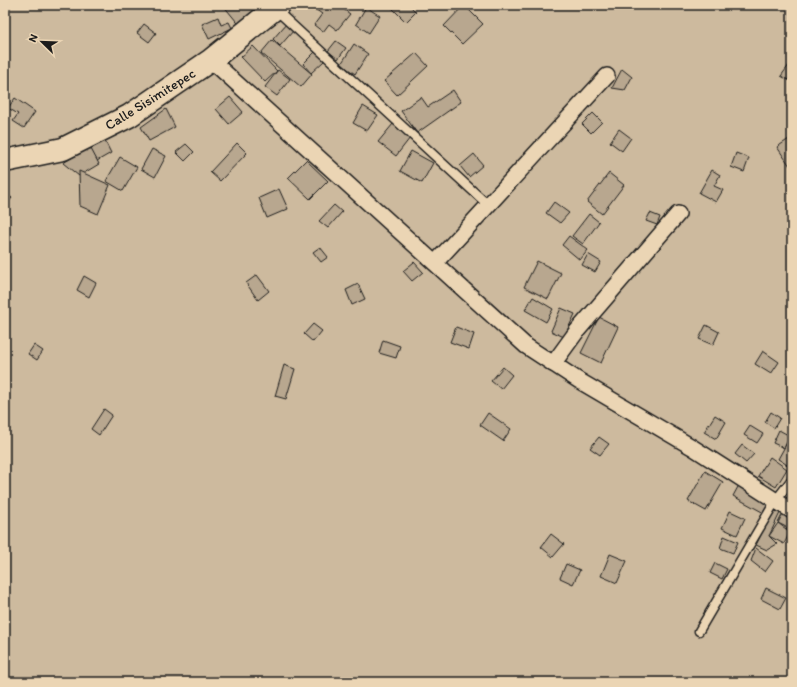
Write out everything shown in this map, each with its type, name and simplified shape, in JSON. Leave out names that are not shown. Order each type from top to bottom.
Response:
[{"type":"street","name":"Calle Sisimitepec","points":[[5,161],[47,153],[75,144],[129,116],[211,60],[277,7]]},
{"type":"street","points":[[211,60],[526,346],[553,364],[692,447],[792,511]]},
{"type":"street","points":[[435,263],[487,204],[607,76]]},
{"type":"street","points":[[553,364],[577,331],[678,214]]},
{"type":"lane","points":[[277,7],[487,204]]},
{"type":"lane","points":[[699,631],[776,500],[792,479]]},
{"type":"shaded area","points":[[5,5],[792,5],[792,682],[5,682]]},
{"type":"building","points":[[223,5],[256,5],[260,10],[241,27]]},
{"type":"building","points":[[313,5],[338,5],[350,14],[337,30],[329,24],[323,32],[314,25],[322,14],[312,7]]},
{"type":"building","points":[[389,5],[409,5],[416,12],[406,22]]},
{"type":"building","points":[[464,5],[483,24],[462,44],[444,26]]},
{"type":"building","points":[[366,7],[380,16],[369,33],[356,24]]},
{"type":"building","points":[[218,17],[221,25],[229,22],[232,28],[209,39],[202,24]]},
{"type":"building","points":[[287,23],[294,30],[280,46],[273,39]]},
{"type":"building","points":[[144,24],[156,33],[149,42],[137,33]]},
{"type":"building","points":[[272,40],[312,74],[301,87],[261,53]]},
{"type":"building","points":[[336,41],[346,48],[338,59],[328,51]]},
{"type":"building","points":[[354,44],[368,54],[355,74],[341,64]]},
{"type":"building","points":[[253,46],[277,71],[265,82],[241,57]]},
{"type":"building","points":[[315,52],[324,61],[311,73],[303,64]]},
{"type":"building","points":[[416,53],[428,66],[397,95],[384,81]]},
{"type":"building","points":[[792,61],[792,82],[781,76]]},
{"type":"building","points":[[622,69],[632,77],[625,90],[612,88]]},
{"type":"building","points":[[278,70],[290,79],[277,96],[265,87]]},
{"type":"building","points":[[453,90],[461,102],[417,133],[401,111],[421,97],[428,107]]},
{"type":"building","points":[[230,97],[243,112],[229,124],[216,109]]},
{"type":"building","points":[[15,98],[35,112],[24,128],[13,121],[18,114],[8,108]]},
{"type":"building","points":[[363,106],[378,115],[367,131],[353,123]]},
{"type":"building","points":[[166,109],[175,127],[149,141],[141,127]]},
{"type":"building","points":[[593,113],[602,122],[591,133],[582,124]]},
{"type":"building","points":[[393,124],[410,138],[396,156],[378,142]]},
{"type":"building","points":[[619,129],[631,138],[622,151],[610,142]]},
{"type":"building","points":[[789,139],[792,144],[792,164],[790,166],[777,147]]},
{"type":"building","points":[[105,141],[111,153],[97,161],[90,149]]},
{"type":"building","points":[[237,143],[247,153],[220,181],[210,172]]},
{"type":"building","points":[[186,144],[194,152],[185,161],[176,152]]},
{"type":"building","points":[[90,147],[99,164],[79,176],[63,163]]},
{"type":"building","points":[[152,149],[166,156],[155,177],[141,169]]},
{"type":"building","points":[[411,151],[433,163],[422,183],[400,171]]},
{"type":"building","points":[[736,153],[749,158],[744,172],[731,167]]},
{"type":"building","points":[[474,154],[483,165],[469,177],[460,166]]},
{"type":"building","points":[[120,157],[137,167],[123,191],[106,181]]},
{"type":"building","points":[[306,160],[328,181],[310,199],[288,178]]},
{"type":"building","points":[[712,170],[720,175],[714,186],[723,190],[716,202],[699,193]]},
{"type":"building","points":[[79,171],[110,185],[98,214],[80,206]]},
{"type":"building","points":[[609,173],[624,185],[602,214],[587,202]]},
{"type":"building","points":[[279,189],[288,209],[267,218],[259,198]]},
{"type":"building","points":[[5,192],[12,198],[5,206]]},
{"type":"building","points":[[554,202],[569,213],[560,223],[546,213]]},
{"type":"building","points":[[334,205],[342,212],[328,228],[319,221]]},
{"type":"building","points":[[650,213],[660,217],[657,225],[646,221]]},
{"type":"building","points":[[589,214],[599,222],[583,244],[572,236]]},
{"type":"building","points":[[569,236],[588,250],[580,260],[562,245]]},
{"type":"building","points":[[320,247],[328,257],[321,262],[313,252]]},
{"type":"building","points":[[588,254],[601,262],[595,272],[582,265]]},
{"type":"building","points":[[537,261],[561,273],[548,299],[524,287]]},
{"type":"building","points":[[414,262],[423,272],[412,281],[403,271]]},
{"type":"building","points":[[257,275],[269,291],[258,300],[246,283]]},
{"type":"building","points":[[84,276],[96,283],[89,297],[77,290]]},
{"type":"building","points":[[358,284],[365,299],[352,305],[346,290]]},
{"type":"building","points":[[533,297],[553,309],[546,322],[525,310]]},
{"type":"building","points":[[561,308],[575,314],[564,337],[551,331]]},
{"type":"building","points":[[599,317],[618,327],[601,363],[581,353]]},
{"type":"building","points":[[313,324],[322,331],[313,342],[304,334]]},
{"type":"building","points":[[706,325],[719,332],[713,345],[699,339]]},
{"type":"building","points":[[456,327],[474,334],[469,349],[450,342]]},
{"type":"building","points":[[383,340],[400,346],[396,358],[379,353]]},
{"type":"building","points":[[34,345],[43,351],[37,360],[28,354]]},
{"type":"building","points":[[763,351],[779,362],[771,374],[755,364]]},
{"type":"building","points":[[284,365],[295,369],[286,399],[275,396]]},
{"type":"building","points":[[503,367],[512,375],[501,389],[491,381]]},
{"type":"building","points":[[104,409],[112,415],[99,435],[91,429]]},
{"type":"building","points":[[771,412],[780,418],[774,428],[765,422]]},
{"type":"building","points":[[488,413],[511,429],[503,441],[480,425]]},
{"type":"building","points":[[715,415],[726,422],[716,439],[704,432]]},
{"type":"building","points":[[750,426],[763,434],[757,443],[744,435]]},
{"type":"building","points":[[779,430],[790,436],[784,448],[773,443]]},
{"type":"building","points":[[599,437],[609,444],[600,455],[590,448]]},
{"type":"building","points":[[788,441],[792,443],[792,468],[778,459]]},
{"type":"building","points":[[742,445],[754,454],[746,463],[735,454]]},
{"type":"building","points":[[770,457],[787,469],[776,487],[758,476]]},
{"type":"building","points":[[705,471],[723,482],[706,511],[688,501]]},
{"type":"building","points":[[739,485],[770,502],[764,513],[733,496]]},
{"type":"building","points":[[773,510],[780,513],[769,536],[777,544],[767,550],[756,545]]},
{"type":"building","points":[[730,511],[745,518],[737,535],[722,528]]},
{"type":"building","points":[[783,513],[792,517],[792,530],[778,523]]},
{"type":"building","points":[[778,523],[790,532],[784,544],[769,536]]},
{"type":"building","points":[[551,534],[564,544],[553,557],[541,547]]},
{"type":"building","points":[[724,536],[738,542],[733,553],[720,548]]},
{"type":"building","points":[[756,548],[773,561],[765,572],[751,561]]},
{"type":"building","points":[[610,554],[627,561],[617,583],[601,576]]},
{"type":"building","points":[[715,563],[727,569],[722,579],[710,573]]},
{"type":"building","points":[[566,564],[580,570],[573,584],[560,578]]},
{"type":"building","points":[[766,588],[786,598],[780,609],[761,599]]}]
